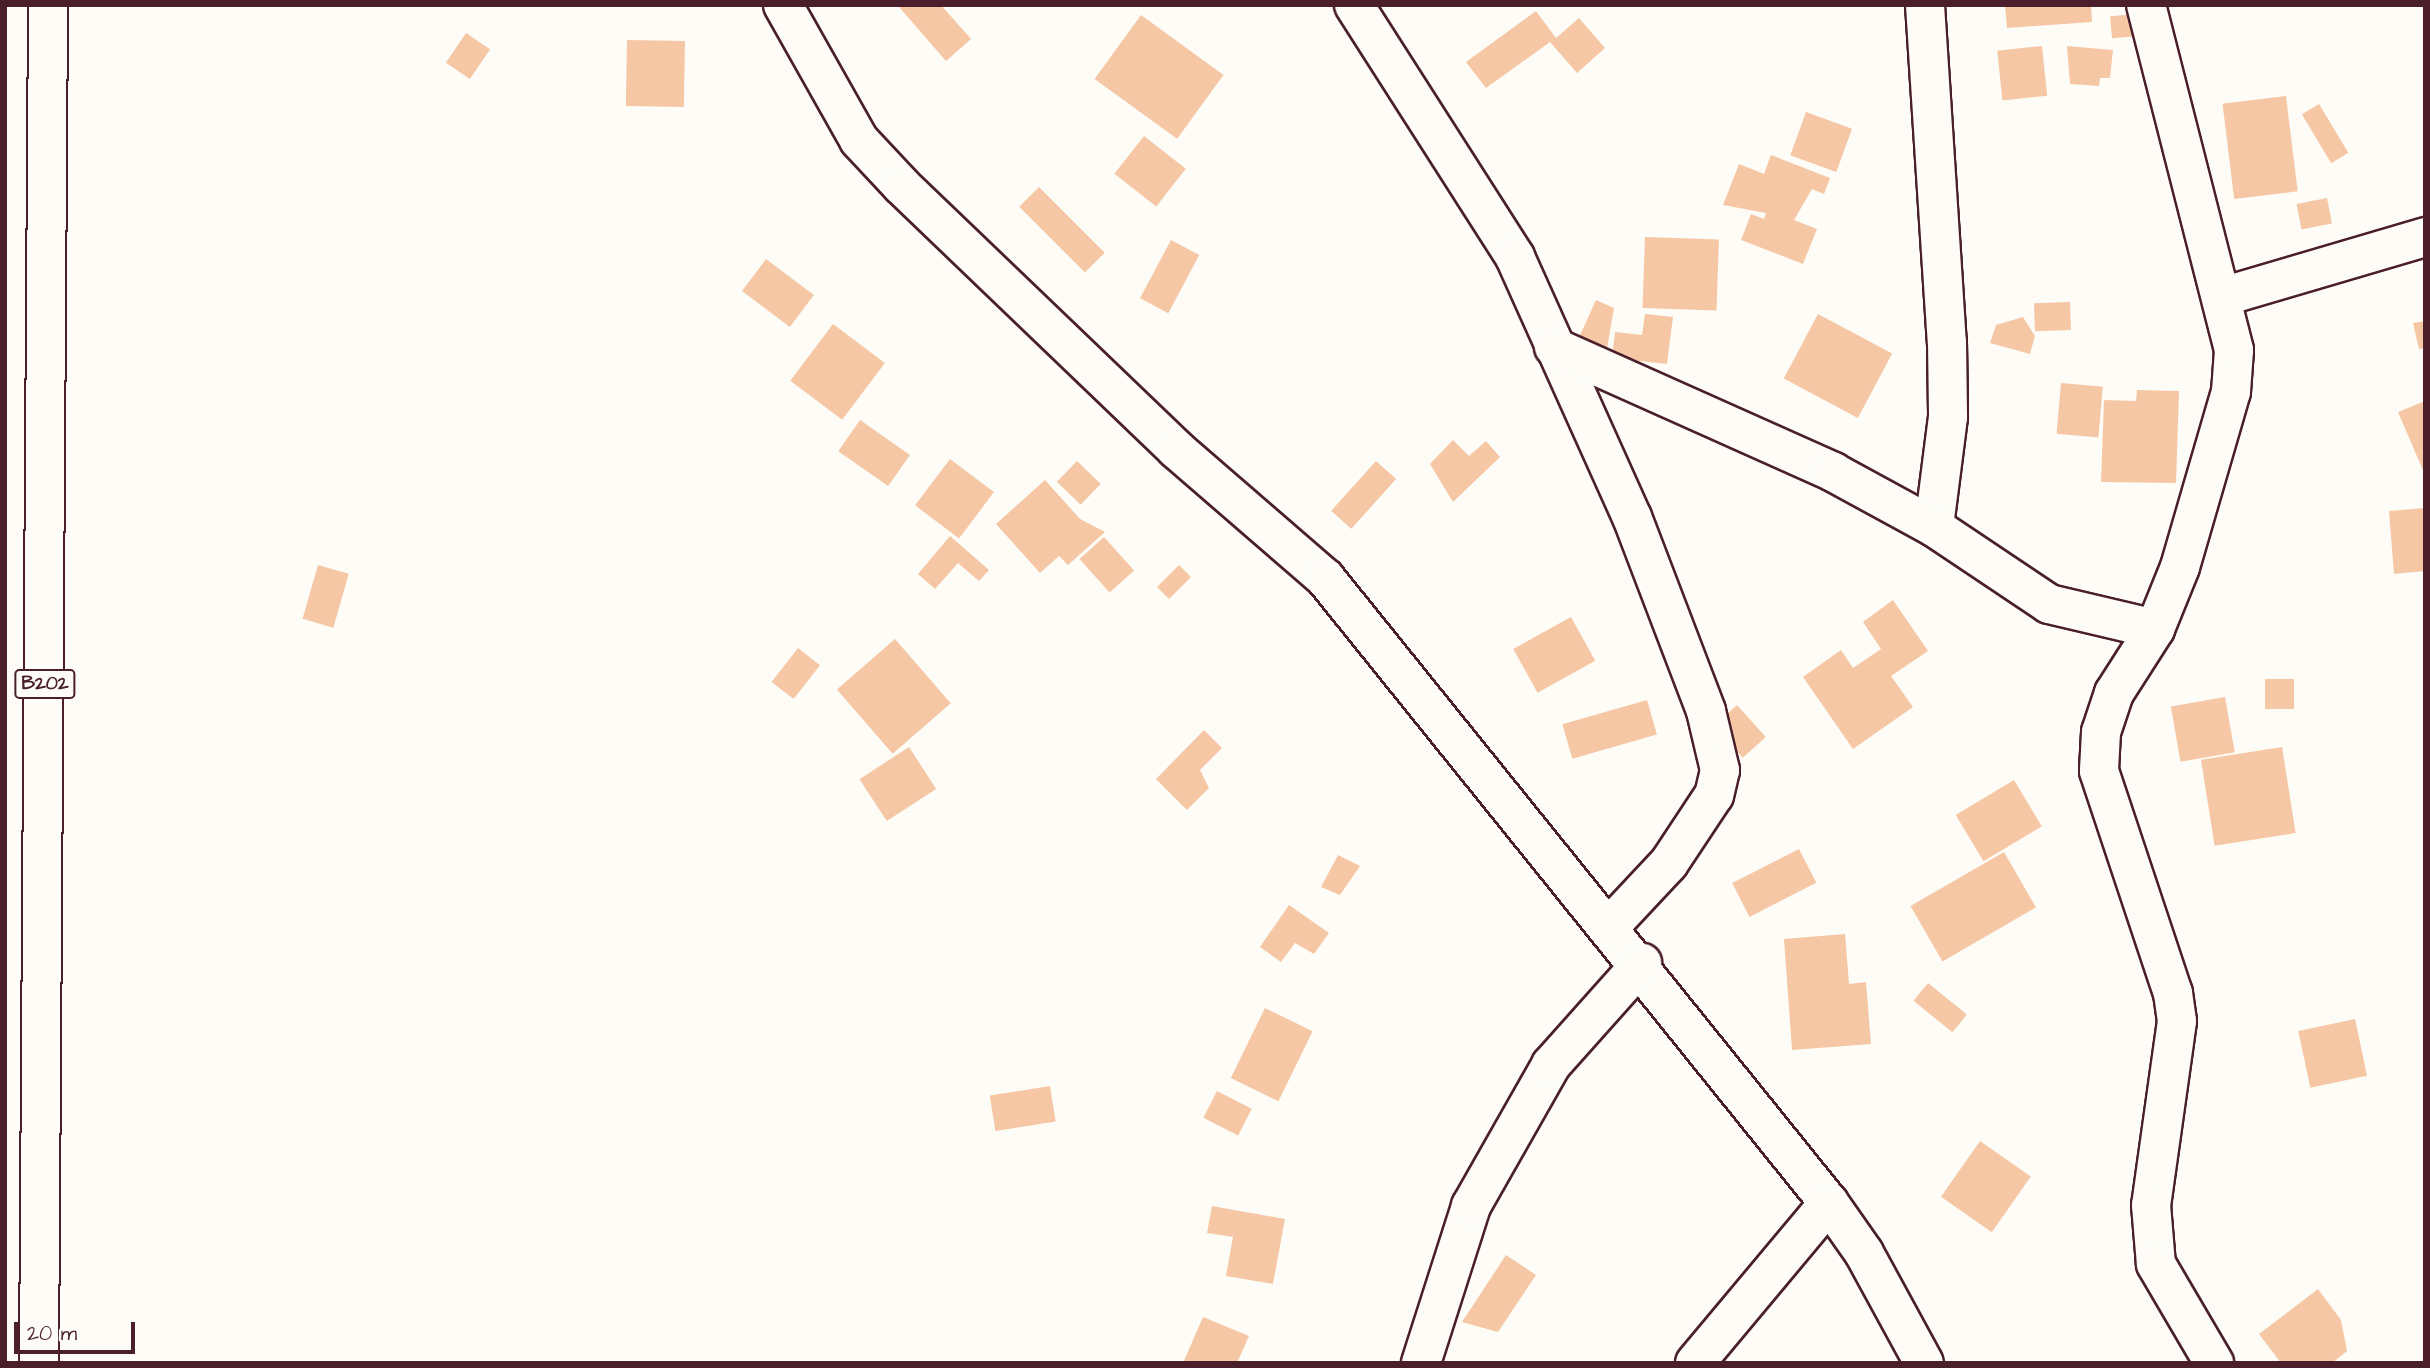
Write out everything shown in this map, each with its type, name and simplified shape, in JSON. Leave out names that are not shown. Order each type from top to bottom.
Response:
[{"type":"street","name":"B202","points":[[39,1363],[48,5]]},
{"type":"street","points":[[783,5],[859,140],[1176,449],[1325,578],[1541,853],[1642,963],[1829,1203],[1864,1253],[1924,1363]]},
{"type":"street","points":[[1354,5],[1515,257],[1679,632],[1720,770],[1703,816],[1610,926]]},
{"type":"street","points":[[1926,5],[1947,342],[1948,417],[1934,527]]},
{"type":"street","points":[[2146,5],[2225,296],[2234,350],[2231,392],[2180,567],[2155,629],[2114,693],[2101,733],[2099,771],[2176,1011],[2151,1205],[2156,1264],[2214,1363]]},
{"type":"street","points":[[2225,296],[2425,237]]},
{"type":"street","points":[[1554,347],[1833,472],[1934,527],[2049,604],[2155,629]]},
{"type":"street","points":[[1420,1363],[1471,1206],[1551,1065],[1642,963]]},
{"type":"street","points":[[1695,1363],[1829,1203]]},
{"type":"building","points":[[941,5],[971,39],[946,61],[899,7]]},
{"type":"building","points":[[2005,5],[2091,5],[2092,22],[2007,28]]},
{"type":"building","points":[[1536,11],[1556,38],[1579,18],[1605,48],[1577,73],[1550,42],[1486,88],[1466,62]]},
{"type":"building","points":[[2136,14],[2138,36],[2112,38],[2110,16]]},
{"type":"building","points":[[1141,15],[1224,75],[1177,139],[1095,79]]},
{"type":"building","points":[[466,33],[490,49],[470,79],[446,63]]},
{"type":"building","points":[[627,40],[685,41],[684,107],[626,106]]},
{"type":"building","points":[[2042,46],[2047,96],[2002,100],[1997,51]]},
{"type":"building","points":[[2067,46],[2113,50],[2110,78],[2100,78],[2099,86],[2070,84]]},
{"type":"building","points":[[2286,96],[2298,191],[2234,199],[2222,104]]},
{"type":"building","points":[[2319,104],[2348,153],[2331,163],[2302,114]]},
{"type":"building","points":[[1806,112],[1852,129],[1836,172],[1790,155]]},
{"type":"building","points":[[1144,136],[1186,169],[1156,206],[1114,174]]},
{"type":"building","points":[[1771,155],[1830,178],[1824,194],[1812,189],[1794,220],[1817,229],[1803,264],[1741,240],[1751,214],[1764,219],[1766,213],[1723,205],[1739,164],[1764,174]]},
{"type":"building","points":[[1039,187],[1105,253],[1085,273],[1019,207]]},
{"type":"building","points":[[2327,198],[2332,224],[2302,229],[2297,204]]},
{"type":"building","points":[[1645,237],[1719,240],[1716,311],[1643,308]]},
{"type":"building","points":[[1171,240],[1199,255],[1168,313],[1140,298]]},
{"type":"building","points":[[766,259],[814,295],[790,327],[742,291]]},
{"type":"building","points":[[1596,300],[1614,308],[1606,355],[1577,342]]},
{"type":"building","points":[[2070,302],[2071,330],[2035,331],[2034,303]]},
{"type":"building","points":[[1645,314],[1673,317],[1667,364],[1612,358],[1615,332],[1642,335]]},
{"type":"building","points":[[1818,314],[1892,353],[1858,418],[1784,378]]},
{"type":"building","points":[[2023,317],[2035,336],[2030,354],[1990,343],[1996,325]]},
{"type":"building","points":[[2425,321],[2425,348],[2419,349],[2413,323]]},
{"type":"building","points":[[833,324],[885,363],[842,420],[790,381]]},
{"type":"building","points":[[2061,383],[2103,387],[2098,437],[2057,434]]},
{"type":"building","points":[[2137,390],[2179,391],[2176,483],[2101,482],[2104,400],[2136,401]]},
{"type":"building","points":[[2425,401],[2425,475],[2398,412]]},
{"type":"building","points":[[860,420],[910,455],[888,486],[838,451]]},
{"type":"building","points":[[1453,440],[1469,456],[1486,441],[1500,457],[1453,502],[1430,464]]},
{"type":"building","points":[[950,459],[994,492],[959,538],[915,505]]},
{"type":"building","points":[[1077,461],[1101,484],[1081,505],[1057,482]]},
{"type":"building","points":[[1376,461],[1396,479],[1351,529],[1331,511]]},
{"type":"building","points":[[1045,480],[1080,519],[1105,532],[1068,565],[1059,556],[1040,573],[996,524]]},
{"type":"building","points":[[2425,508],[2425,571],[2394,574],[2389,511]]},
{"type":"building","points":[[950,536],[989,570],[979,581],[958,563],[935,589],[918,574]]},
{"type":"building","points":[[1104,537],[1134,570],[1110,593],[1079,559]]},
{"type":"building","points":[[318,565],[349,574],[333,628],[303,619]]},
{"type":"building","points":[[1179,565],[1191,577],[1169,599],[1157,587]]},
{"type":"building","points":[[1893,600],[1928,651],[1891,676],[1913,707],[1853,749],[1803,677],[1841,650],[1853,668],[1881,649],[1863,622]]},
{"type":"building","points":[[1571,617],[1595,661],[1538,693],[1513,649]]},
{"type":"building","points":[[895,639],[951,703],[893,754],[837,690]]},
{"type":"building","points":[[798,648],[820,665],[794,699],[772,682]]},
{"type":"building","points":[[2265,679],[2294,679],[2294,709],[2265,709]]},
{"type":"building","points":[[2225,697],[2235,752],[2181,762],[2171,707]]},
{"type":"building","points":[[1647,700],[1657,735],[1572,759],[1562,724]]},
{"type":"building","points":[[1737,705],[1766,737],[1743,758],[1714,726]]},
{"type":"building","points":[[1204,730],[1222,748],[1200,770],[1209,788],[1187,810],[1156,779]]},
{"type":"building","points":[[909,747],[936,789],[887,821],[860,779]]},
{"type":"building","points":[[2282,747],[2296,833],[2215,846],[2201,760]]},
{"type":"building","points":[[2014,780],[2042,826],[1984,861],[1956,815]]},
{"type":"building","points":[[1799,849],[1816,883],[1749,917],[1732,883]]},
{"type":"building","points":[[2004,852],[2036,907],[1942,961],[1910,906]]},
{"type":"building","points":[[1338,855],[1360,866],[1340,895],[1321,887]]},
{"type":"building","points":[[1289,905],[1329,933],[1314,954],[1295,943],[1281,962],[1260,947]]},
{"type":"building","points":[[1845,934],[1849,984],[1866,982],[1871,1044],[1792,1050],[1784,939]]},
{"type":"building","points":[[1928,983],[1967,1014],[1952,1032],[1914,1001]]},
{"type":"building","points":[[1265,1008],[1313,1031],[1278,1101],[1231,1078]]},
{"type":"building","points":[[2355,1019],[2367,1076],[2310,1088],[2298,1031]]},
{"type":"building","points":[[1050,1086],[1056,1122],[995,1131],[990,1096]]},
{"type":"building","points":[[1217,1091],[1252,1109],[1238,1135],[1203,1118]]},
{"type":"building","points":[[1980,1141],[2031,1177],[1992,1232],[1941,1197]]},
{"type":"building","points":[[1212,1206],[1285,1219],[1273,1284],[1226,1276],[1233,1237],[1207,1233]]},
{"type":"building","points":[[1506,1255],[1536,1275],[1498,1332],[1462,1322]]},
{"type":"building","points":[[2318,1289],[2341,1320],[2347,1351],[2332,1363],[2281,1363],[2259,1334]]},
{"type":"building","points":[[1203,1317],[1249,1336],[1237,1363],[1183,1363]]}]
